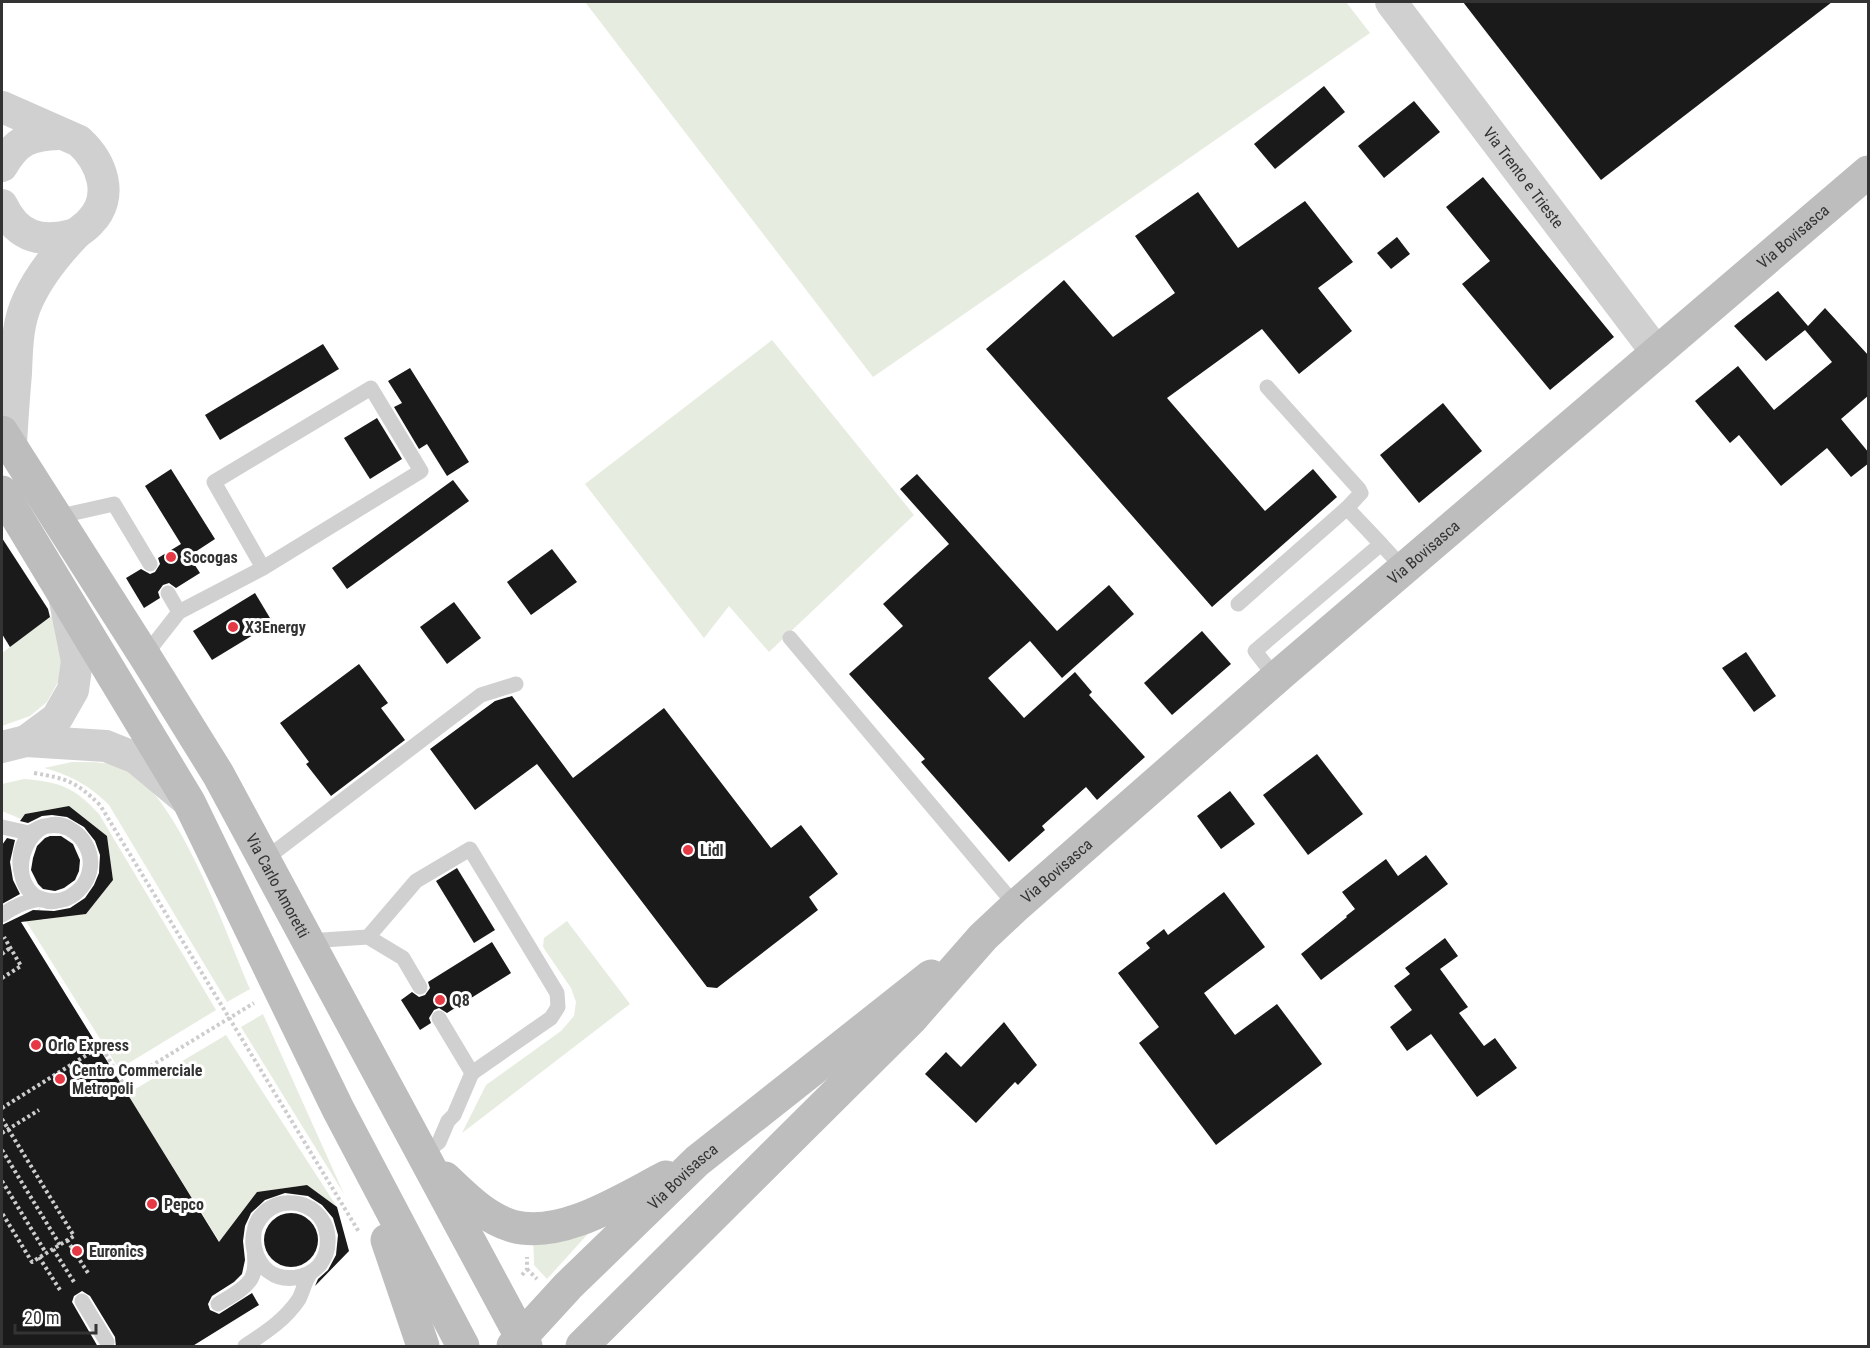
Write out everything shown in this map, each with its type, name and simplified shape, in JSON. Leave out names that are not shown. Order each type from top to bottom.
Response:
[{"type":"street","name":"Via Trento e Trieste","points":[[1391,2],[1657,353]]},
{"type":"street","name":"Via Carlo Amoretti","points":[[2,107],[79,141],[90,151],[100,167],[104,187],[99,208],[91,222],[75,234],[55,257],[27,301],[18,333],[6,439],[218,774],[424,1158],[520,1343]]},
{"type":"street","points":[[2,166],[9,153],[22,141],[38,134],[59,134]]},
{"type":"street","name":"Via Bovisasca","points":[[582,1347],[911,1019],[983,937],[1016,906],[1276,678],[1869,171]]},
{"type":"street","points":[[2,205],[9,219],[22,231],[39,238],[59,239],[75,234]]},
{"type":"street","points":[[2,492],[189,802],[338,1109],[463,1347]]},
{"type":"street","points":[[14,744],[57,718],[73,690],[77,661],[65,598]]},
{"type":"street","points":[[14,744],[106,746],[136,759],[189,802]]},
{"type":"street","name":"Via Bovisasca","points":[[520,1343],[568,1286],[697,1161],[903,997],[983,937]]},
{"type":"street","points":[[338,1109],[402,1279],[423,1347]]},
{"type":"street","points":[[424,1158],[475,1206],[509,1225],[529,1230],[567,1224],[608,1207],[697,1161]]},
{"type":"lane","points":[[1238,604],[1361,493],[1267,387]]},
{"type":"lane","points":[[146,658],[179,612],[263,568],[422,471],[371,388],[214,482],[263,568]]},
{"type":"lane","points":[[56,517],[114,504],[150,564]]},
{"type":"lane","points":[[1347,508],[1404,569]]},
{"type":"lane","points":[[1276,678],[1256,651],[1381,544]]},
{"type":"lane","points":[[168,593],[179,612]]},
{"type":"lane","points":[[790,638],[1016,906]]},
{"type":"lane","points":[[264,860],[481,695],[516,684]]},
{"type":"lane","points":[[2,915],[26,902],[66,899],[77,892],[87,878],[90,861],[81,840],[73,831],[63,826],[51,825],[39,829],[21,842],[16,853],[17,876],[23,887],[32,895],[49,900]]},
{"type":"lane","points":[[2,827],[39,829]]},
{"type":"lane","points":[[368,937],[416,881],[470,849],[557,993],[558,1007],[551,1018],[472,1073],[454,1115],[448,1121],[439,1142],[424,1158]]},
{"type":"lane","points":[[308,941],[368,937],[403,958],[420,987]]},
{"type":"lane","points":[[439,1018],[472,1073]]},
{"type":"lane","points":[[218,1304],[251,1279],[255,1226],[270,1209],[287,1205],[304,1205],[315,1212],[327,1231],[326,1255],[311,1273],[300,1277],[288,1279],[276,1276],[258,1261],[254,1250]]},
{"type":"lane","points":[[245,1347],[281,1322],[299,1298],[311,1273]]},
{"type":"lane","points":[[82,1301],[107,1342]]},
{"type":"path","points":[[28,772],[59,778],[80,786],[100,805],[333,1186],[360,1235]]},
{"type":"path","points":[[2,978],[21,966],[4,937]]},
{"type":"path","points":[[2,954],[10,948]]},
{"type":"path","points":[[2,1108],[101,1046],[123,1083],[255,1002]]},
{"type":"path","points":[[2,1133],[39,1110]]},
{"type":"path","points":[[2,1119],[74,1236],[32,1262],[2,1213]]},
{"type":"path","points":[[2,1150],[60,1245]]},
{"type":"path","points":[[2,1181],[46,1253]]},
{"type":"path","points":[[67,1240],[88,1273]]},
{"type":"path","points":[[53,1249],[74,1282]]},
{"type":"path","points":[[39,1257],[60,1290]]},
{"type":"shaded area","points":[[585,2],[1346,2],[1370,33],[873,377]]},
{"type":"shaded area","points":[[772,340],[914,515],[769,652],[729,606],[704,638],[585,484]]},
{"type":"shaded area","points":[[53,615],[64,656],[58,682],[47,702],[30,716],[2,726],[2,653]]},
{"type":"shaded area","points":[[72,762],[93,762],[126,770],[145,784],[164,807],[199,869],[250,989],[227,1002],[109,805],[79,782],[44,768]]},
{"type":"shaded area","points":[[24,779],[57,784],[66,788],[82,798],[99,814],[216,1010],[119,1069],[24,918],[40,908],[42,920],[86,913],[113,880],[107,836],[69,806],[25,814],[21,819],[2,811],[2,784]]},
{"type":"shaded area","points":[[567,921],[630,1004],[462,1133],[486,1085],[561,1031],[574,1016],[576,1002],[571,988],[543,947],[544,938]]},
{"type":"shaded area","points":[[263,1014],[344,1194],[241,1027]]},
{"type":"shaded area","points":[[226,1035],[337,1207],[307,1185],[257,1192],[221,1244],[127,1094]]},
{"type":"shaded area","points":[[595,1226],[547,1279],[534,1265],[533,1233]]},
{"type":"building","points":[[1463,2],[1832,2],[1601,180]]},
{"type":"building","points":[[1324,86],[1345,112],[1275,169],[1254,144]]},
{"type":"building","points":[[1414,101],[1440,132],[1384,178],[1358,146]]},
{"type":"building","points":[[1483,177],[1614,337],[1550,390],[1462,284],[1490,261],[1446,207]]},
{"type":"building","points":[[1198,192],[1238,248],[1305,201],[1353,262],[1318,288],[1352,331],[1299,374],[1262,329],[1167,398],[1265,511],[1313,469],[1337,497],[1212,607],[986,349],[1064,280],[1113,337],[1175,293],[1135,236]]},
{"type":"building","points":[[1397,237],[1410,254],[1391,269],[1377,253]]},
{"type":"building","points":[[1778,291],[1808,326],[1825,308],[1869,356],[1869,395],[1841,419],[1869,453],[1869,463],[1851,477],[1827,448],[1781,486],[1739,435],[1730,443],[1695,401],[1738,366],[1774,410],[1832,362],[1805,330],[1766,361],[1734,326]]},
{"type":"building","points":[[323,344],[339,369],[220,440],[205,415]]},
{"type":"building","points":[[410,368],[469,462],[447,476],[427,444],[419,449],[394,407],[402,403],[388,381]]},
{"type":"building","points":[[1443,403],[1482,451],[1419,503],[1380,455]]},
{"type":"building","points":[[377,418],[402,459],[370,479],[344,438]]},
{"type":"building","points":[[171,469],[215,539],[189,556],[200,573],[176,588],[169,583],[163,585],[158,592],[160,598],[144,608],[126,578],[141,569],[150,574],[155,572],[160,564],[158,558],[181,544],[145,486]]},
{"type":"building","points":[[917,474],[1057,631],[1109,585],[1134,614],[1062,678],[1030,641],[988,678],[1024,718],[1075,672],[1092,692],[1089,695],[1145,757],[1097,800],[1086,787],[1042,826],[1045,830],[1009,862],[921,762],[925,759],[849,674],[903,626],[883,604],[949,544],[900,489]]},
{"type":"building","points":[[453,480],[469,501],[347,589],[332,568]]},
{"type":"building","points":[[2,538],[48,609],[50,617],[10,647],[2,634]]},
{"type":"building","points":[[552,549],[577,582],[531,615],[507,582]]},
{"type":"building","points":[[255,593],[273,623],[212,660],[193,631]]},
{"type":"building","points":[[454,602],[481,638],[447,664],[420,627]]},
{"type":"building","points":[[1202,631],[1231,664],[1172,715],[1144,683]]},
{"type":"building","points":[[1746,652],[1776,696],[1754,712],[1722,668]]},
{"type":"building","points":[[359,664],[388,703],[381,708],[405,740],[331,796],[306,764],[309,762],[280,723]]},
{"type":"building","name":"Lidl","points":[[512,696],[573,778],[664,708],[771,848],[801,825],[838,874],[809,897],[818,910],[717,988],[707,987],[537,764],[475,810],[430,749],[495,701]]},
{"type":"building","points":[[1317,754],[1363,814],[1308,855],[1263,795]]},
{"type":"building","points":[[1230,791],[1255,824],[1221,849],[1197,816]]},
{"type":"building","name":"Centro Commerciale Metropoli","points":[[69,806],[107,836],[113,880],[86,914],[21,922],[219,1242],[257,1192],[307,1185],[337,1207],[349,1251],[315,1286],[336,1255],[338,1235],[333,1218],[322,1205],[308,1196],[285,1193],[265,1200],[251,1213],[245,1226],[243,1241],[245,1260],[242,1274],[212,1296],[208,1304],[210,1310],[219,1314],[252,1293],[259,1305],[191,1347],[116,1347],[115,1337],[90,1296],[82,1291],[74,1296],[72,1302],[98,1347],[2,1347],[2,925],[33,910],[54,911],[70,908],[85,898],[94,885],[99,873],[100,855],[95,841],[84,827],[67,817],[52,815],[42,816],[28,823],[20,821],[25,814]]},
{"type":"building","points":[[50,836],[61,836],[73,844],[80,860],[75,880],[55,891],[43,889],[31,870],[37,846]]},
{"type":"building","points":[[7,838],[15,840],[10,862],[13,880],[20,894],[2,904],[2,845]]},
{"type":"building","points":[[1426,855],[1448,884],[1321,980],[1301,954],[1355,909],[1342,892],[1386,859],[1398,876]]},
{"type":"building","points":[[457,868],[495,930],[474,943],[436,881]]},
{"type":"building","points":[[1224,892],[1265,947],[1204,993],[1235,1035],[1277,1004],[1322,1064],[1216,1145],[1139,1043],[1159,1027],[1118,973],[1150,948],[1146,943],[1164,929],[1168,935]]},
{"type":"building","points":[[1445,938],[1458,956],[1440,969],[1468,1007],[1459,1013],[1484,1046],[1495,1038],[1517,1068],[1477,1097],[1431,1034],[1407,1051],[1390,1027],[1412,1010],[1394,986],[1410,974],[1405,968]]},
{"type":"building","points":[[492,942],[511,973],[447,1013],[439,1008],[434,1010],[429,1018],[431,1023],[420,1030],[401,1000],[412,992],[419,997],[425,995],[430,988],[428,982]]},
{"type":"building","points":[[1004,1022],[1037,1065],[1018,1085],[1015,1082],[976,1123],[925,1074],[946,1052],[961,1067]]},
{"type":"building","points":[[286,1213],[296,1213],[306,1217],[314,1225],[318,1240],[314,1255],[306,1263],[296,1267],[286,1267],[276,1263],[268,1255],[264,1245],[264,1235],[268,1225],[276,1217]]},
{"type":"place","name":"Socogas","points":[[171,557]]},
{"type":"place","name":"X3Energy","points":[[233,627]]},
{"type":"place","name":"Lidl","points":[[688,850]]},
{"type":"place","name":"Q8","points":[[440,1000]]},
{"type":"place","name":"Orlo Express","points":[[36,1045]]},
{"type":"place","name":"Centro Commerciale Metropoli","points":[[60,1079]]},
{"type":"place","name":"Pepco","points":[[152,1204]]},
{"type":"place","name":"Euronics","points":[[77,1251]]}]
